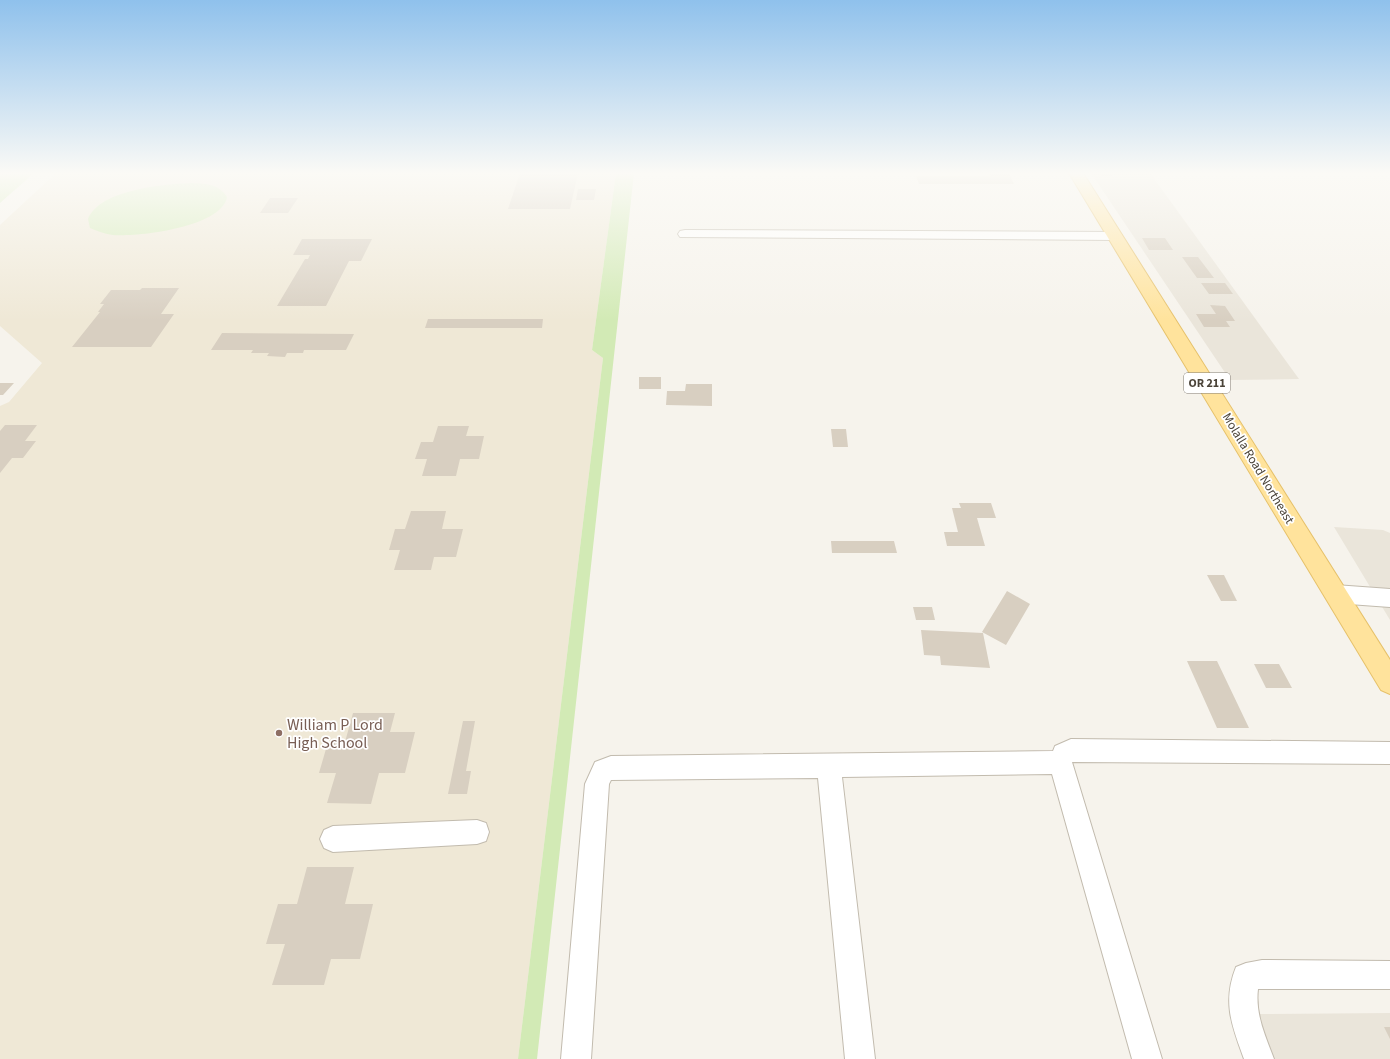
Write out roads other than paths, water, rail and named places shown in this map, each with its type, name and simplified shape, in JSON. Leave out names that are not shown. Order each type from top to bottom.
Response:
[{"type":"main road","name":"Molalla Road Northeast","points":[[1107,222],[1390,682]]},
{"type":"street","points":[[685,234],[1115,236]]},
{"type":"street","points":[[1335,594],[1390,598]]},
{"type":"street","points":[[1147,1059],[1060,762],[1063,754],[1072,750],[1390,753]]},
{"type":"street","points":[[576,1059],[597,784],[603,770],[611,768],[1060,762]]},
{"type":"street","points":[[829,766],[860,1059]]},
{"type":"street","points":[[333,839],[477,832]]},
{"type":"street","points":[[1259,1059],[1242,1014],[1241,994],[1246,977],[1262,974],[1390,976]]},
{"type":"place","name":"William P Lord High School","points":[[279,733]]}]
